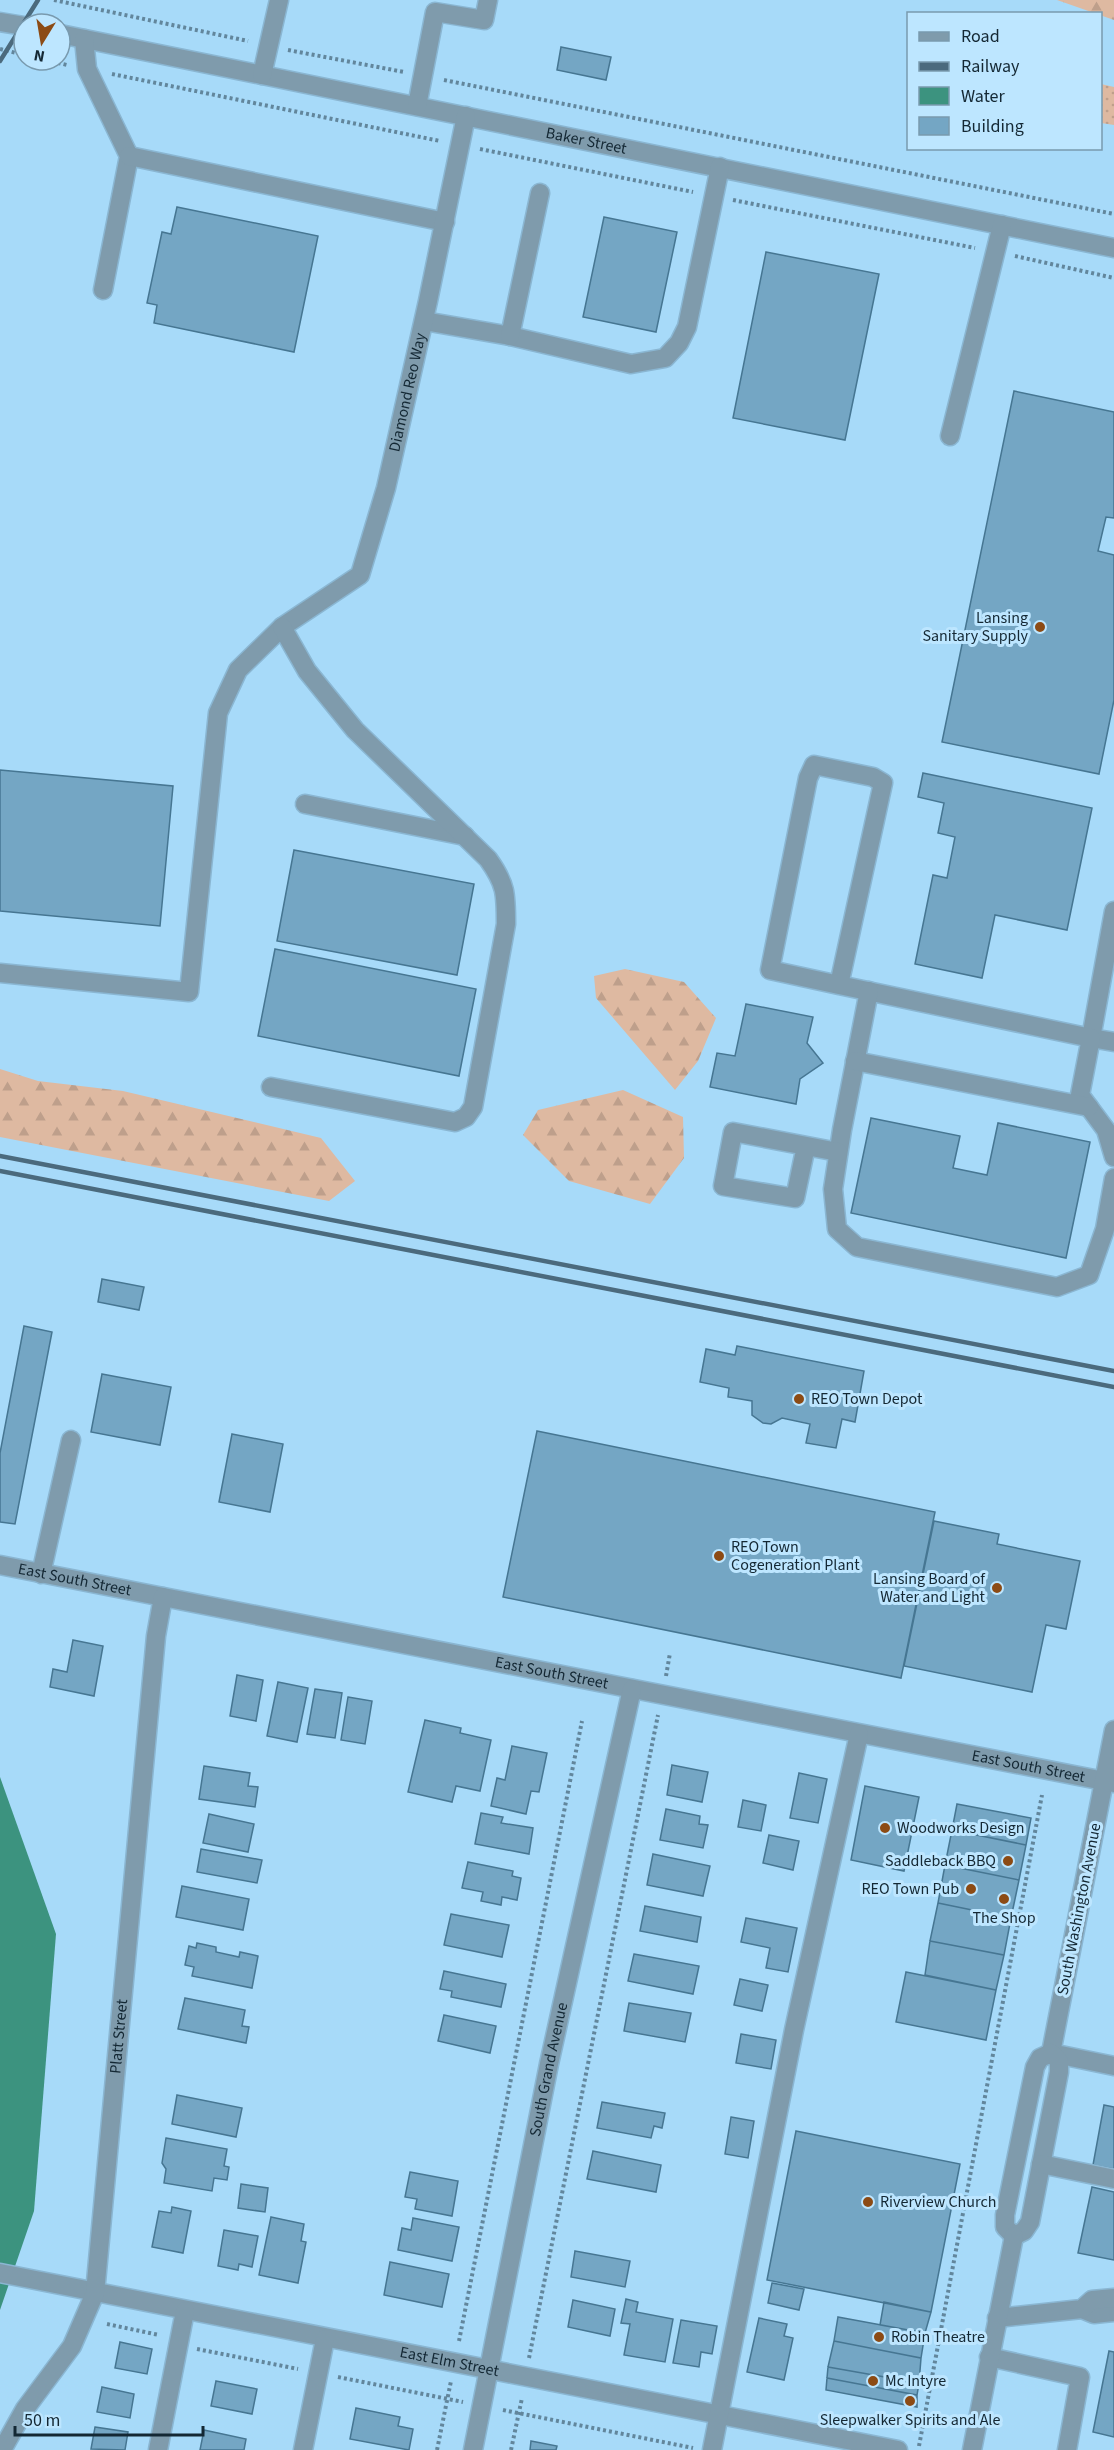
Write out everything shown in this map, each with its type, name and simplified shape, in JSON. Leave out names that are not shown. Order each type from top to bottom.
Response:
[{"type":"street","points":[[262,75],[279,0]]},
{"type":"street","points":[[417,106],[435,12],[484,20],[488,0]]},
{"type":"street","name":"Baker Street","points":[[72,36],[1114,248]]},
{"type":"street","points":[[84,39],[87,69],[129,156],[103,290]]},
{"type":"street","name":"Diamond Reo Way","points":[[0,973],[189,992],[218,712],[238,670],[282,627],[360,575],[386,488],[424,321],[466,116]]},
{"type":"street","points":[[129,156],[444,222]]},
{"type":"street","points":[[424,321],[510,336],[631,364],[665,358],[680,343],[687,327],[720,167]]},
{"type":"street","points":[[510,336],[540,193]]},
{"type":"street","points":[[950,436],[1002,225]]},
{"type":"street","points":[[271,1087],[454,1122],[466,1117],[473,1107],[506,924],[506,894],[499,874],[488,859],[342,716],[306,670],[282,627]]},
{"type":"street","points":[[839,985],[883,783],[873,777],[814,765],[808,778],[770,970],[839,985],[1091,1038],[1114,1042]]},
{"type":"street","points":[[305,804],[465,836]]},
{"type":"street","points":[[1114,911],[1080,1095],[1106,1130],[1114,1157]]},
{"type":"street","points":[[869,991],[833,1189],[837,1229],[857,1247],[1057,1287],[1089,1275],[1105,1229],[1114,1178]]},
{"type":"street","points":[[855,1060],[1089,1107]]},
{"type":"street","points":[[806,1146],[795,1198],[723,1186],[733,1132],[838,1152]]},
{"type":"street","points":[[41,1574],[70,1440]]},
{"type":"street","name":"East South Street","points":[[0,1566],[1109,1782]]},
{"type":"street","name":"Platt Street","points":[[2,2450],[25,2409],[72,2346],[95,2293],[156,1636],[163,1597]]},
{"type":"street","name":"South Grand Avenue","points":[[473,2450],[549,2064],[632,1689]]},
{"type":"street","name":"South Washington Avenue","points":[[1051,2053],[1109,1782],[1114,1730]]},
{"type":"street","points":[[712,2450],[794,2031],[859,1734]]},
{"type":"street","points":[[1051,2053],[1114,2066]]},
{"type":"street","name":"South Washington Avenue","points":[[1014,2236],[1024,2231],[1030,2222],[1059,2072],[1059,2061],[1051,2053]]},
{"type":"street","name":"South Washington Avenue","points":[[1014,2236],[1005,2227],[1005,2215],[1035,2067],[1040,2058],[1051,2053]]},
{"type":"street","points":[[1041,2164],[1114,2179]]},
{"type":"street","name":"South Washington Avenue","points":[[972,2450],[1014,2236]]},
{"type":"street","name":"East Elm Street","points":[[0,2273],[898,2450]]},
{"type":"street","points":[[1082,2309],[1092,2300],[1114,2298]]},
{"type":"street","points":[[997,2318],[1082,2309],[1094,2314],[1114,2312]]},
{"type":"street","points":[[158,2450],[185,2311]]},
{"type":"street","points":[[303,2450],[325,2338]]},
{"type":"street","points":[[989,2357],[1080,2377],[1067,2450]]},
{"type":"path","points":[[54,0],[270,46],[1114,214]]},
{"type":"path","points":[[72,66],[1114,278]]},
{"type":"path","points":[[511,2450],[670,1653]]},
{"type":"path","points":[[437,2450],[582,1721]]},
{"type":"path","points":[[919,2450],[1042,1795]]},
{"type":"path","points":[[107,2325],[162,2336],[199,2349],[702,2450]]},
{"type":"green space","points":[[1057,0],[1114,0],[1114,20],[1102,16],[1102,12],[1091,12]]},
{"type":"green space","points":[[1102,84],[1114,87],[1114,125],[1102,123]]},
{"type":"green space","points":[[625,969],[684,982],[716,1018],[698,1061],[675,1090],[596,998],[594,976]]},
{"type":"green space","points":[[0,1069],[38,1081],[123,1091],[321,1138],[355,1181],[329,1201],[0,1137]]},
{"type":"green space","points":[[623,1090],[683,1117],[684,1158],[650,1204],[569,1181],[523,1135],[538,1110]]},
{"type":"water","points":[[0,1777],[56,1934],[34,2211],[0,2310]]},
{"type":"building","points":[[561,47],[611,57],[606,80],[557,70]]},
{"type":"building","points":[[177,207],[318,236],[294,352],[154,323],[157,305],[147,303],[162,232],[171,234]]},
{"type":"building","points":[[604,217],[677,232],[656,332],[583,317]]},
{"type":"building","points":[[766,252],[879,274],[845,440],[733,418]]},
{"type":"building","name":"Lansing Sanitary Supply","points":[[1014,391],[1114,412],[1114,518],[1106,517],[1098,551],[1114,555],[1114,700],[1099,774],[942,742]]},
{"type":"building","points":[[0,770],[173,786],[160,926],[0,911]]},
{"type":"building","points":[[923,773],[1092,808],[1067,930],[995,915],[982,978],[915,964],[933,875],[947,878],[955,837],[938,833],[944,803],[918,797]]},
{"type":"building","points":[[294,850],[474,884],[457,975],[277,941]]},
{"type":"building","points":[[275,949],[476,989],[459,1076],[258,1036]]},
{"type":"building","points":[[746,1004],[813,1017],[807,1043],[823,1063],[800,1079],[796,1104],[710,1087],[717,1053],[735,1056]]},
{"type":"building","points":[[871,1118],[960,1136],[953,1168],[987,1175],[998,1123],[1090,1142],[1066,1258],[851,1213]]},
{"type":"building","points":[[102,1279],[144,1287],[139,1310],[98,1302]]},
{"type":"building","points":[[24,1326],[52,1332],[15,1524],[0,1522],[0,1453]]},
{"type":"building","name":"REO Town Depot","points":[[737,1346],[864,1371],[855,1422],[842,1419],[836,1448],[806,1443],[810,1424],[782,1418],[771,1424],[763,1423],[752,1415],[752,1401],[728,1397],[729,1388],[700,1382],[706,1349],[735,1355]]},
{"type":"building","points":[[102,1374],[171,1387],[160,1445],[91,1432]]},
{"type":"building","name":"REO Town Cogeneration Plant","points":[[537,1431],[935,1512],[901,1678],[503,1597]]},
{"type":"building","points":[[232,1434],[283,1444],[270,1512],[219,1502]]},
{"type":"building","name":"Lansing Board of Water and Light","points":[[934,1521],[999,1534],[997,1544],[1080,1561],[1066,1629],[1046,1625],[1032,1692],[904,1666]]},
{"type":"building","points":[[73,1640],[103,1646],[94,1696],[50,1687],[53,1669],[67,1672]]},
{"type":"building","points":[[237,1675],[263,1680],[256,1721],[230,1716]]},
{"type":"building","points":[[278,1682],[308,1688],[297,1742],[267,1736]]},
{"type":"building","points":[[315,1689],[342,1693],[335,1738],[307,1734]]},
{"type":"building","points":[[348,1697],[372,1701],[365,1744],[341,1740]]},
{"type":"building","points":[[425,1720],[461,1728],[460,1733],[491,1740],[480,1791],[456,1786],[452,1802],[408,1792]]},
{"type":"building","points":[[512,1746],[547,1753],[539,1792],[531,1791],[526,1814],[491,1806],[497,1778],[505,1780]]},
{"type":"building","points":[[672,1765],[708,1772],[702,1802],[667,1795]]},
{"type":"building","points":[[204,1766],[250,1773],[248,1786],[258,1787],[255,1807],[199,1799]]},
{"type":"building","points":[[799,1773],[827,1779],[818,1823],[790,1818]]},
{"type":"building","name":"Woodworks Design","points":[[865,1786],[919,1797],[904,1871],[851,1860]]},
{"type":"building","points":[[743,1800],[766,1805],[761,1831],[738,1827]]},
{"type":"building","points":[[957,1804],[1031,1818],[1026,1845],[952,1830]]},
{"type":"building","points":[[666,1809],[700,1816],[699,1824],[708,1825],[703,1848],[660,1840]]},
{"type":"building","points":[[481,1813],[503,1817],[501,1823],[533,1828],[529,1854],[475,1844]]},
{"type":"building","points":[[209,1814],[254,1824],[248,1852],[203,1843]]},
{"type":"building","points":[[952,1830],[1026,1845],[1019,1880],[945,1865]]},
{"type":"building","points":[[769,1835],[799,1841],[793,1870],[763,1863]]},
{"type":"building","points":[[201,1849],[262,1860],[257,1883],[197,1872]]},
{"type":"building","points":[[653,1854],[710,1866],[703,1896],[647,1885]]},
{"type":"building","points":[[468,1862],[513,1871],[512,1876],[521,1878],[517,1900],[502,1897],[501,1905],[481,1901],[483,1892],[462,1888]]},
{"type":"building","points":[[945,1865],[1019,1880],[1011,1918],[938,1903]]},
{"type":"building","points":[[182,1886],[249,1899],[243,1930],[176,1917]]},
{"type":"building","points":[[938,1903],[1011,1918],[1004,1955],[930,1941]]},
{"type":"building","points":[[645,1906],[701,1917],[697,1942],[640,1931]]},
{"type":"building","points":[[451,1914],[509,1925],[502,1957],[444,1945]]},
{"type":"building","points":[[746,1918],[797,1928],[788,1972],[766,1968],[770,1948],[741,1942]]},
{"type":"building","points":[[930,1941],[1004,1955],[996,1990],[925,1975]]},
{"type":"building","points":[[197,1943],[216,1947],[216,1952],[239,1957],[240,1952],[258,1956],[252,1988],[192,1976],[194,1967],[185,1965],[189,1946],[196,1948]]},
{"type":"building","points":[[634,1954],[699,1966],[693,1994],[628,1981]]},
{"type":"building","points":[[444,1971],[506,1984],[501,2007],[451,1997],[452,1991],[440,1989]]},
{"type":"building","points":[[906,1972],[996,1990],[986,2040],[896,2022]]},
{"type":"building","points":[[740,1979],[768,1985],[762,2011],[734,2005]]},
{"type":"building","points":[[185,1998],[245,2010],[242,2026],[249,2027],[246,2043],[178,2029]]},
{"type":"building","points":[[629,2003],[691,2013],[685,2042],[624,2031]]},
{"type":"building","points":[[444,2015],[496,2026],[490,2053],[438,2041]]},
{"type":"building","points":[[741,2034],[776,2040],[771,2069],[736,2063]]},
{"type":"building","points":[[177,2095],[242,2108],[236,2137],[172,2124]]},
{"type":"building","points":[[602,2102],[665,2113],[662,2128],[654,2126],[651,2138],[597,2128]]},
{"type":"building","points":[[1104,2105],[1114,2107],[1114,2169],[1093,2165]]},
{"type":"building","points":[[731,2117],[754,2121],[748,2158],[725,2154]]},
{"type":"building","name":"Riverview Church","points":[[796,2131],[960,2164],[931,2312],[767,2280]]},
{"type":"building","points":[[166,2138],[227,2149],[224,2166],[229,2167],[227,2180],[214,2178],[212,2191],[164,2183],[166,2169],[162,2163]]},
{"type":"building","points":[[593,2151],[661,2165],[656,2192],[587,2179]]},
{"type":"building","points":[[410,2172],[458,2181],[452,2216],[415,2209],[417,2199],[405,2197]]},
{"type":"building","points":[[241,2184],[268,2188],[265,2212],[238,2208]]},
{"type":"building","points":[[1092,2187],[1114,2192],[1114,2260],[1078,2253]]},
{"type":"building","points":[[172,2207],[191,2211],[183,2253],[152,2247],[159,2211],[171,2213]]},
{"type":"building","points":[[271,2217],[304,2224],[301,2241],[306,2242],[298,2283],[259,2275]]},
{"type":"building","points":[[413,2218],[459,2227],[452,2261],[398,2250],[402,2228],[411,2230]]},
{"type":"building","points":[[224,2230],[258,2236],[252,2267],[239,2264],[238,2270],[218,2266]]},
{"type":"building","points":[[575,2251],[630,2261],[625,2287],[571,2277]]},
{"type":"building","points":[[390,2262],[449,2274],[442,2307],[384,2295]]},
{"type":"building","points":[[772,2283],[804,2289],[799,2310],[768,2303]]},
{"type":"building","points":[[626,2299],[638,2302],[636,2312],[673,2319],[665,2362],[624,2355],[630,2324],[621,2323]]},
{"type":"building","points":[[573,2300],[615,2309],[610,2336],[568,2327]]},
{"type":"building","points":[[884,2302],[931,2312],[925,2333],[880,2325]]},
{"type":"building","name":"Robin Theatre","points":[[838,2317],[925,2333],[921,2358],[834,2341]]},
{"type":"building","points":[[759,2318],[787,2324],[784,2336],[793,2338],[784,2380],[747,2372]]},
{"type":"building","points":[[681,2320],[717,2326],[712,2354],[701,2352],[699,2367],[673,2363]]},
{"type":"building","points":[[834,2341],[921,2358],[919,2383],[828,2367]]},
{"type":"building","points":[[120,2342],[152,2349],[147,2374],[115,2368]]},
{"type":"building","points":[[1109,2351],[1114,2352],[1114,2437],[1093,2432]]},
{"type":"building","name":"Mc Intyre","points":[[828,2367],[919,2383],[917,2395],[827,2378]]},
{"type":"building","points":[[827,2378],[917,2395],[917,2407],[826,2390]]},
{"type":"building","points":[[216,2381],[257,2389],[252,2414],[211,2406]]},
{"type":"building","points":[[102,2387],[134,2394],[130,2418],[97,2412]]},
{"type":"building","points":[[356,2408],[400,2417],[398,2426],[413,2429],[409,2450],[350,2439]]},
{"type":"building","points":[[95,2427],[128,2432],[125,2450],[91,2449]]},
{"type":"building","points":[[204,2430],[246,2439],[244,2450],[200,2450]]},
{"type":"building","points":[[531,2441],[557,2446],[556,2450],[530,2450]]},
{"type":"railway","points":[[0,61],[38,0]]},
{"type":"railway","points":[[0,1156],[1114,1371]]},
{"type":"railway","points":[[0,1171],[1114,1387]]},
{"type":"place","name":"Lansing Sanitary Supply","points":[[1040,627]]},
{"type":"place","name":"REO Town Depot","points":[[799,1399]]},
{"type":"place","name":"REO Town Cogeneration Plant","points":[[719,1556]]},
{"type":"place","name":"Lansing Board of Water and Light","points":[[997,1588]]},
{"type":"place","name":"Woodworks Design","points":[[885,1828]]},
{"type":"place","name":"Saddleback BBQ","points":[[1008,1861]]},
{"type":"place","name":"REO Town Pub","points":[[971,1889]]},
{"type":"place","name":"The Shop","points":[[1004,1899]]},
{"type":"place","name":"Riverview Church","points":[[868,2202]]},
{"type":"place","name":"Robin Theatre","points":[[879,2337]]},
{"type":"place","name":"Mc Intyre","points":[[873,2381]]},
{"type":"place","name":"Sleepwalker Spirits and Ale","points":[[910,2401]]}]
